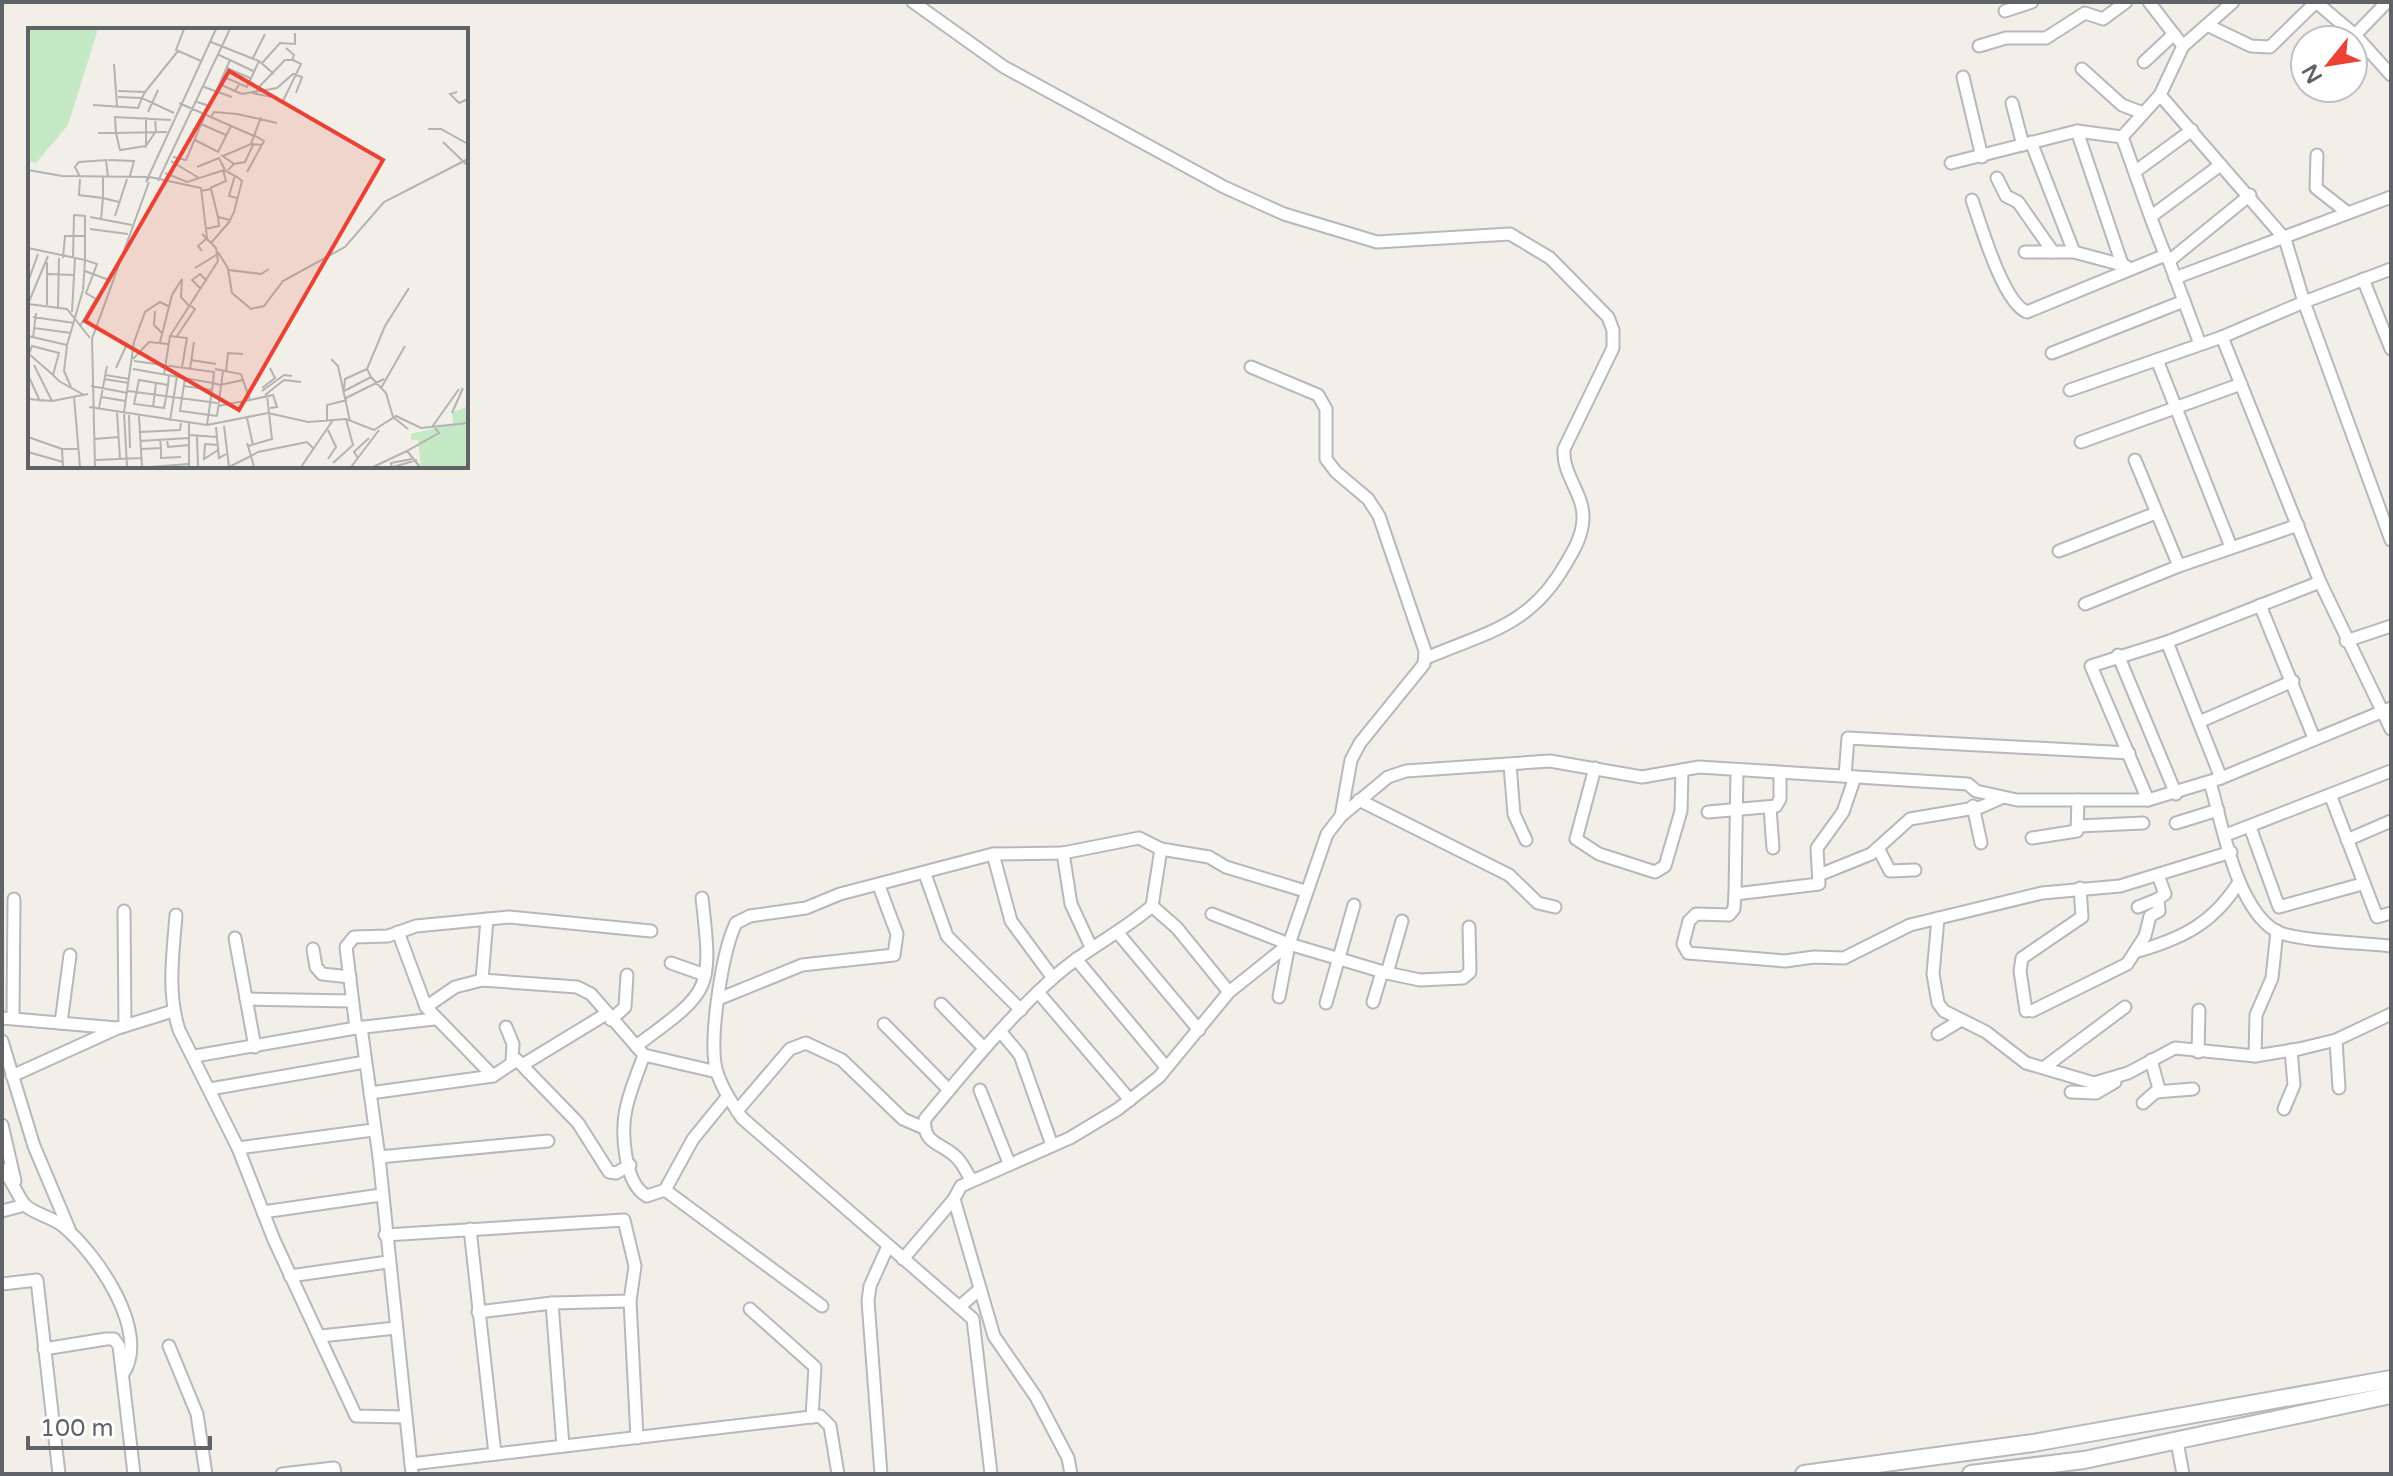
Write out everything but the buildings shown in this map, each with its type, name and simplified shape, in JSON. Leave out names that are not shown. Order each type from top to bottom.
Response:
[{"type":"main road","points":[[1804,1474],[2048,1441],[2391,1379]]},
{"type":"main road","points":[[1971,1474],[2085,1467],[2177,1442],[2391,1395]]},
{"type":"street","points":[[913,2],[1004,67],[1224,187],[1272,209],[1307,223],[1377,242],[1510,234],[1550,258],[1608,317],[1613,330],[1613,348],[1564,449],[1564,466],[1580,498],[1583,516],[1578,543],[1551,590],[1531,610],[1426,658],[1360,743],[1351,760],[1341,816]]},
{"type":"street","points":[[2005,11],[2032,2]]},
{"type":"street","points":[[1979,46],[2006,38],[2040,40],[2085,13],[2103,19],[2126,2]]},
{"type":"street","points":[[2150,2],[2183,46]]},
{"type":"street","points":[[2122,137],[2160,95],[2183,46],[2233,2]]},
{"type":"street","points":[[2207,25],[2251,46],[2270,47],[2316,2],[2342,24]]},
{"type":"street","points":[[2366,24],[2387,2]]},
{"type":"street","points":[[2144,62],[2174,34]]},
{"type":"street","points":[[2369,48],[2389,67]]},
{"type":"street","points":[[2082,69],[2122,105],[2143,113]]},
{"type":"street","points":[[1963,77],[1982,157]]},
{"type":"street","points":[[2160,95],[2219,166],[2250,195],[2285,239],[2304,302],[2387,515],[2391,540]]},
{"type":"street","points":[[2012,103],[2074,252]]},
{"type":"street","points":[[2136,171],[2192,130]]},
{"type":"street","points":[[1951,163],[2077,131],[2122,137]]},
{"type":"street","points":[[2077,131],[2128,266]]},
{"type":"street","points":[[2122,137],[2200,344]]},
{"type":"street","points":[[2317,155],[2316,188],[2348,213]]},
{"type":"street","points":[[2153,215],[2219,166]]},
{"type":"street","points":[[1997,178],[2006,196],[2018,202],[2053,252]]},
{"type":"street","points":[[1972,200],[1999,272],[2022,310],[2027,312],[2128,266],[2166,258],[2250,195]]},
{"type":"street","points":[[2175,278],[2391,197]]},
{"type":"street","points":[[2025,252],[2074,252],[2128,266]]},
{"type":"street","points":[[2070,390],[2222,337],[2391,269]]},
{"type":"street","points":[[2363,279],[2390,341]]},
{"type":"street","points":[[2052,353],[2184,301]]},
{"type":"street","points":[[2222,337],[2320,582],[2346,641],[2388,710],[2391,729]]},
{"type":"street","points":[[2157,360],[2231,547]]},
{"type":"street","points":[[1251,367],[1311,389],[1323,402],[1326,459],[1336,472],[1368,499],[1379,516],[1426,658]]},
{"type":"street","points":[[2081,442],[2176,405],[2241,384]]},
{"type":"street","points":[[2135,460],[2179,566]]},
{"type":"street","points":[[2059,551],[2156,513]]},
{"type":"street","points":[[2085,604],[2179,566],[2298,525]]},
{"type":"street","points":[[2148,800],[2091,666],[2167,642],[2320,582]]},
{"type":"street","points":[[2260,605],[2314,738]]},
{"type":"street","points":[[2346,641],[2391,626]]},
{"type":"street","points":[[2167,642],[2199,722],[2215,780],[2218,810],[2239,882],[2264,921],[2277,931],[2391,946]]},
{"type":"street","points":[[2118,655],[2176,794]]},
{"type":"street","points":[[2199,722],[2293,681]]},
{"type":"street","points":[[1279,997],[1289,944],[1327,834],[1341,816],[1378,782],[1406,771],[1550,761],[1642,777],[1699,767],[1780,775],[1968,784],[1976,791],[2001,798],[2148,800],[2215,780],[2388,710]]},
{"type":"street","points":[[1735,894],[1816,886],[1819,875],[1817,848],[1843,812],[1850,777],[1848,738],[2129,753]]},
{"type":"street","points":[[1510,765],[1514,814],[1526,840]]},
{"type":"street","points":[[1595,768],[1576,839],[1582,846],[1606,857],[1655,872],[1665,866],[1671,835],[1680,816],[1682,770]]},
{"type":"street","points":[[1737,771],[1734,909],[1729,915],[1702,913],[1692,917],[1683,944],[1688,953],[1785,961],[1814,957],[1844,958],[1902,927],[2042,893],[2120,886],[2231,852]]},
{"type":"street","points":[[2226,835],[2331,797],[2391,771]]},
{"type":"street","points":[[1708,812],[1770,808],[1779,803],[1780,775]]},
{"type":"street","points":[[2331,797],[2377,917],[2391,913]]},
{"type":"street","points":[[1819,875],[1878,848],[1910,819],[2001,798]]},
{"type":"street","points":[[1359,800],[1509,875],[1538,903],[1555,907]]},
{"type":"street","points":[[2032,838],[2072,834],[2079,826],[2078,800]]},
{"type":"street","points":[[1973,806],[1981,843]]},
{"type":"street","points":[[1770,808],[1773,848]]},
{"type":"street","points":[[2176,823],[2218,810]]},
{"type":"street","points":[[2347,840],[2391,821]]},
{"type":"street","points":[[2079,826],[2143,823]]},
{"type":"street","points":[[2250,827],[2279,907],[2362,884]]},
{"type":"street","points":[[1071,1474],[1068,1458],[1036,1397],[994,1336],[852,1216],[737,1111],[717,1072],[714,1047],[736,923],[750,916],[806,908],[840,894],[993,854],[1063,853],[1139,838],[1161,849],[1209,857],[1226,867],[1305,891]]},
{"type":"street","points":[[1878,848],[1890,871],[1915,870]]},
{"type":"street","points":[[928,1135],[925,1119],[984,1048],[1002,1033],[1021,1010],[1091,947],[1118,933],[1152,906],[1161,849]]},
{"type":"street","points":[[1063,853],[1071,904],[1091,947]]},
{"type":"street","points":[[993,854],[1011,921],[1053,978]]},
{"type":"street","points":[[925,874],[947,936],[1021,1010]]},
{"type":"street","points":[[2138,907],[2165,894],[2158,875]]},
{"type":"street","points":[[2135,952],[2191,933],[2224,906],[2239,882]]},
{"type":"street","points":[[721,998],[802,965],[894,955],[897,934],[879,886]]},
{"type":"street","points":[[2080,888],[2082,917],[2022,958],[2020,971],[2029,1011],[2122,967],[2148,931],[2150,916],[2159,911],[2158,899]]},
{"type":"street","points":[[702,898],[708,947],[705,975],[694,1002],[640,1050],[625,1118],[631,1177],[643,1194],[652,1196],[665,1190],[693,1139],[728,1096]]},
{"type":"street","points":[[14,899],[8,962],[8,1017],[122,1027]]},
{"type":"street","points":[[1326,1003],[1354,905]]},
{"type":"street","points":[[1152,906],[1177,928],[1229,992]]},
{"type":"street","points":[[122,1027],[124,911]]},
{"type":"street","points":[[1212,914],[1339,961],[1420,980],[1463,978],[1470,972],[1469,927]]},
{"type":"street","points":[[176,915],[171,979],[173,1011],[179,1030],[195,1056],[238,1148],[290,1276],[321,1336],[356,1416],[405,1417]]},
{"type":"street","points":[[651,931],[509,917],[416,926],[398,932],[354,937],[347,942],[352,1001],[365,1062],[379,1157],[411,1469],[495,1454],[812,1417],[827,1419],[838,1474]]},
{"type":"street","points":[[1938,918],[1934,991],[1944,1011],[1986,1032],[2015,1057],[2094,1083],[2128,1073]]},
{"type":"street","points":[[482,980],[487,919]]},
{"type":"street","points":[[1373,1002],[1402,921]]},
{"type":"street","points":[[2255,1056],[2256,1015],[2272,978],[2277,931]]},
{"type":"street","points":[[398,932],[426,1007],[434,1019],[493,1076]]},
{"type":"street","points":[[1118,933],[1199,1030]]},
{"type":"street","points":[[235,938],[255,1047]]},
{"type":"street","points":[[903,1259],[954,1199],[961,1186],[1070,1138],[1130,1100],[1166,1067],[1229,992],[1289,944]]},
{"type":"street","points":[[313,949],[316,967],[322,974],[350,977]]},
{"type":"street","points":[[61,1023],[70,955]]},
{"type":"street","points":[[1077,961],[1166,1067]]},
{"type":"street","points":[[671,963],[705,975]]},
{"type":"street","points":[[370,1093],[493,1076],[608,1017],[624,1012],[627,975]]},
{"type":"street","points":[[426,1007],[455,987],[482,980],[586,989],[640,1050],[717,1072]]},
{"type":"street","points":[[1040,994],[1130,1100]]},
{"type":"street","points":[[246,999],[352,1001]]},
{"type":"street","points":[[941,1004],[984,1048]]},
{"type":"street","points":[[2046,1066],[2125,1007]]},
{"type":"street","points":[[2198,1052],[2199,1010]]},
{"type":"street","points":[[12,1076],[122,1027],[173,1011]]},
{"type":"street","points":[[2071,1092],[2096,1093],[2175,1048],[2255,1056],[2336,1040],[2391,1014]]},
{"type":"street","points":[[195,1056],[358,1028],[434,1019]]},
{"type":"street","points":[[1938,1034],[1961,1020]]},
{"type":"street","points":[[884,1024],[949,1090]]},
{"type":"street","points":[[506,1027],[518,1063],[578,1123],[609,1172],[616,1173],[630,1165]]},
{"type":"street","points":[[1002,1033],[1015,1048],[1052,1145]]},
{"type":"street","points":[[2336,1040],[2339,1088]]},
{"type":"street","points":[[2,1041],[34,1146],[71,1234]]},
{"type":"street","points":[[737,1111],[790,1049],[806,1043],[842,1060],[903,1119],[955,1156],[971,1179]]},
{"type":"street","points":[[2284,1109],[2294,1085],[2291,1050]]},
{"type":"street","points":[[2143,1103],[2156,1092],[2159,1085],[2151,1060]]},
{"type":"street","points":[[210,1089],[365,1062]]},
{"type":"street","points":[[2156,1092],[2193,1089]]},
{"type":"street","points":[[980,1090],[1009,1163]]},
{"type":"street","points":[[2,1125],[16,1185],[25,1205],[61,1224],[71,1234],[90,1255],[121,1305],[132,1335],[131,1362],[123,1374]]},
{"type":"street","points":[[238,1148],[373,1130]]},
{"type":"street","points":[[379,1157],[548,1141]]},
{"type":"street","points":[[2,1169],[16,1185]]},
{"type":"street","points":[[665,1190],[822,1306]]},
{"type":"street","points":[[263,1212],[381,1195]]},
{"type":"street","points":[[954,1199],[994,1336]]},
{"type":"street","points":[[2,1211],[25,1205]]},
{"type":"street","points":[[385,1235],[624,1220],[635,1266],[630,1301],[637,1438]]},
{"type":"street","points":[[470,1229],[495,1454]]},
{"type":"street","points":[[881,1474],[868,1301],[870,1286],[888,1246]]},
{"type":"street","points":[[290,1276],[388,1262]]},
{"type":"street","points":[[2,1284],[37,1280],[59,1474]]},
{"type":"street","points":[[959,1307],[980,1289]]},
{"type":"street","points":[[478,1312],[552,1303],[630,1301]]},
{"type":"street","points":[[552,1303],[563,1446]]},
{"type":"street","points":[[750,1309],[815,1367],[817,1375],[812,1417]]},
{"type":"street","points":[[973,1319],[991,1474]]},
{"type":"street","points":[[321,1336],[396,1328]]},
{"type":"street","points":[[44,1349],[114,1339],[119,1346],[134,1474]]},
{"type":"street","points":[[169,1346],[197,1414],[206,1474]]},
{"type":"street","points":[[2177,1442],[2183,1474]]},
{"type":"street","points":[[282,1474],[334,1468],[335,1474]]}]
